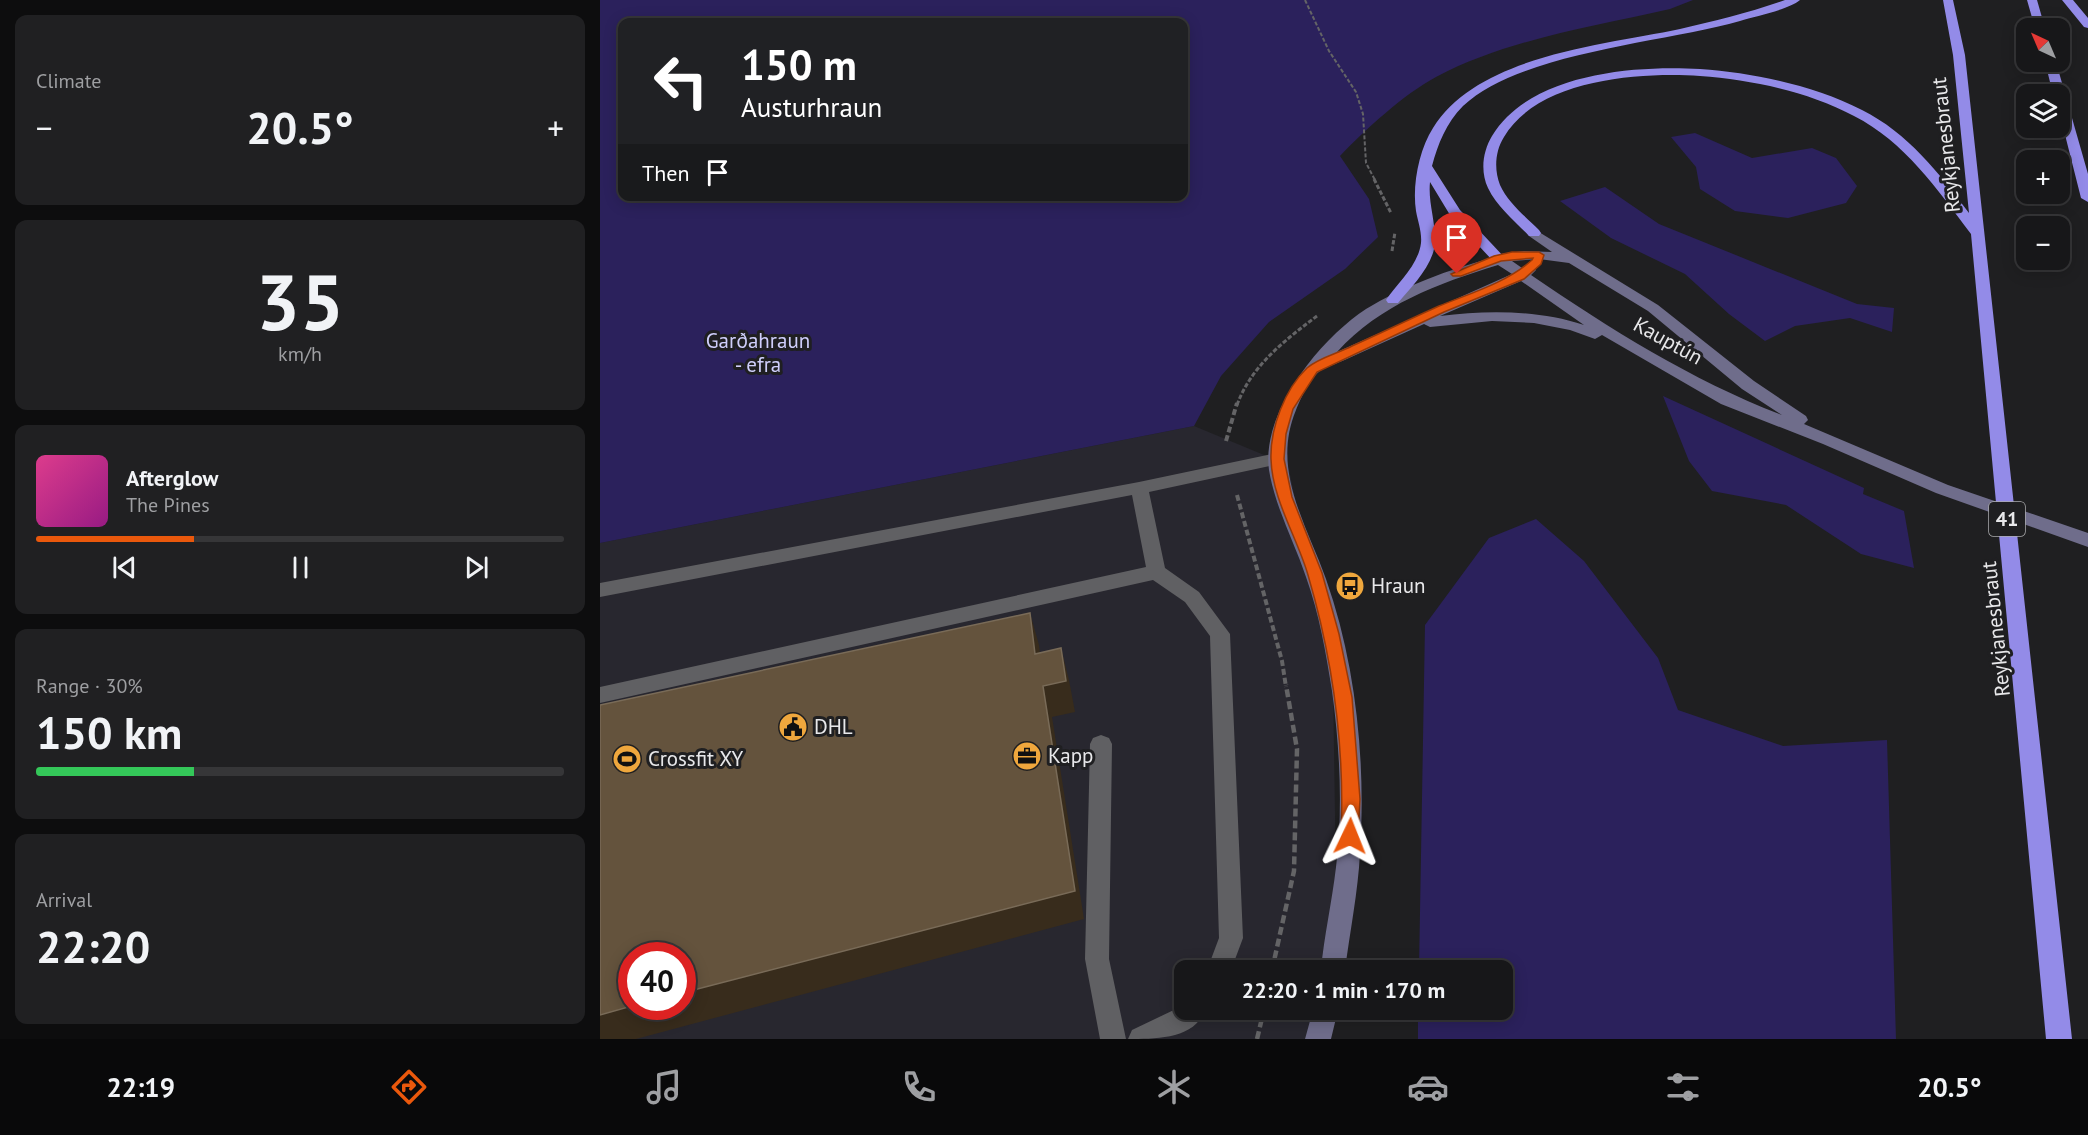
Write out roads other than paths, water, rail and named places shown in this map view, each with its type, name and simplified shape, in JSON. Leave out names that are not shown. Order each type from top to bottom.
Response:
[{"type":"highway","points":[[1393,300],[1416,271],[1428,241],[1422,188],[1430,146],[1448,114],[1478,90],[1501,76],[1530,66],[1624,42],[1708,26],[1795,0]]},
{"type":"highway","name":"Reykjanesbraut","points":[[1948,0],[1959,55],[2059,1039]]},
{"type":"highway","points":[[2032,0],[2037,18]]},
{"type":"highway","points":[[2067,0],[2088,25]]},
{"type":"highway","points":[[1534,233],[1503,199],[1492,182],[1489,165],[1491,148],[1500,132],[1516,115],[1542,97],[1583,82],[1632,74],[1675,72],[1731,77],[1789,88],[1852,111],[1880,126],[1906,147],[1934,176],[1977,232]]},
{"type":"highway","points":[[2070,134],[2088,198]]},
{"type":"highway","points":[[1427,168],[1455,212],[1498,258]]},
{"type":"street","points":[[1312,370],[1520,276],[1537,261],[1539,255],[1534,233]]},
{"type":"street","name":"Kauptún","points":[[1534,233],[1653,308],[1748,385],[1829,440]]},
{"type":"street","points":[[1334,960],[1349,854],[1351,799],[1344,697],[1332,634],[1314,573],[1286,497],[1277,459],[1280,434],[1287,409],[1312,370],[1356,323],[1393,300],[1498,258],[1512,255],[1539,255],[1574,260]]},
{"type":"street","name":"Kauptún","points":[[1498,258],[1520,276],[1635,350],[1726,400],[1829,440],[1972,501],[2088,540]]},
{"type":"street","points":[[1413,324],[1487,316],[1524,318],[1556,322],[1587,330],[1635,350]]},
{"type":"street","points":[[1318,1039],[1323,1020]]},
{"type":"lane","points":[[600,590],[1139,488],[1277,459]]},
{"type":"lane","points":[[1139,488],[1156,572],[1192,597],[1220,634],[1231,938],[1223,960]]},
{"type":"lane","points":[[600,695],[1156,572]]},
{"type":"lane","points":[[1101,744],[1096,959],[1113,1039]]},
{"type":"lane","points":[[1141,1039],[1181,1020]]},
{"type":"place","name":"Hraun","points":[[1350,586]]},
{"type":"place","name":"DHL","points":[[793,727]]},
{"type":"place","name":"Kapp","points":[[1027,756]]},
{"type":"place","name":"Crossfit XY","points":[[627,759]]},
{"type":"park label","name":"Garðahraun - efra","points":[[758,353]]}]
